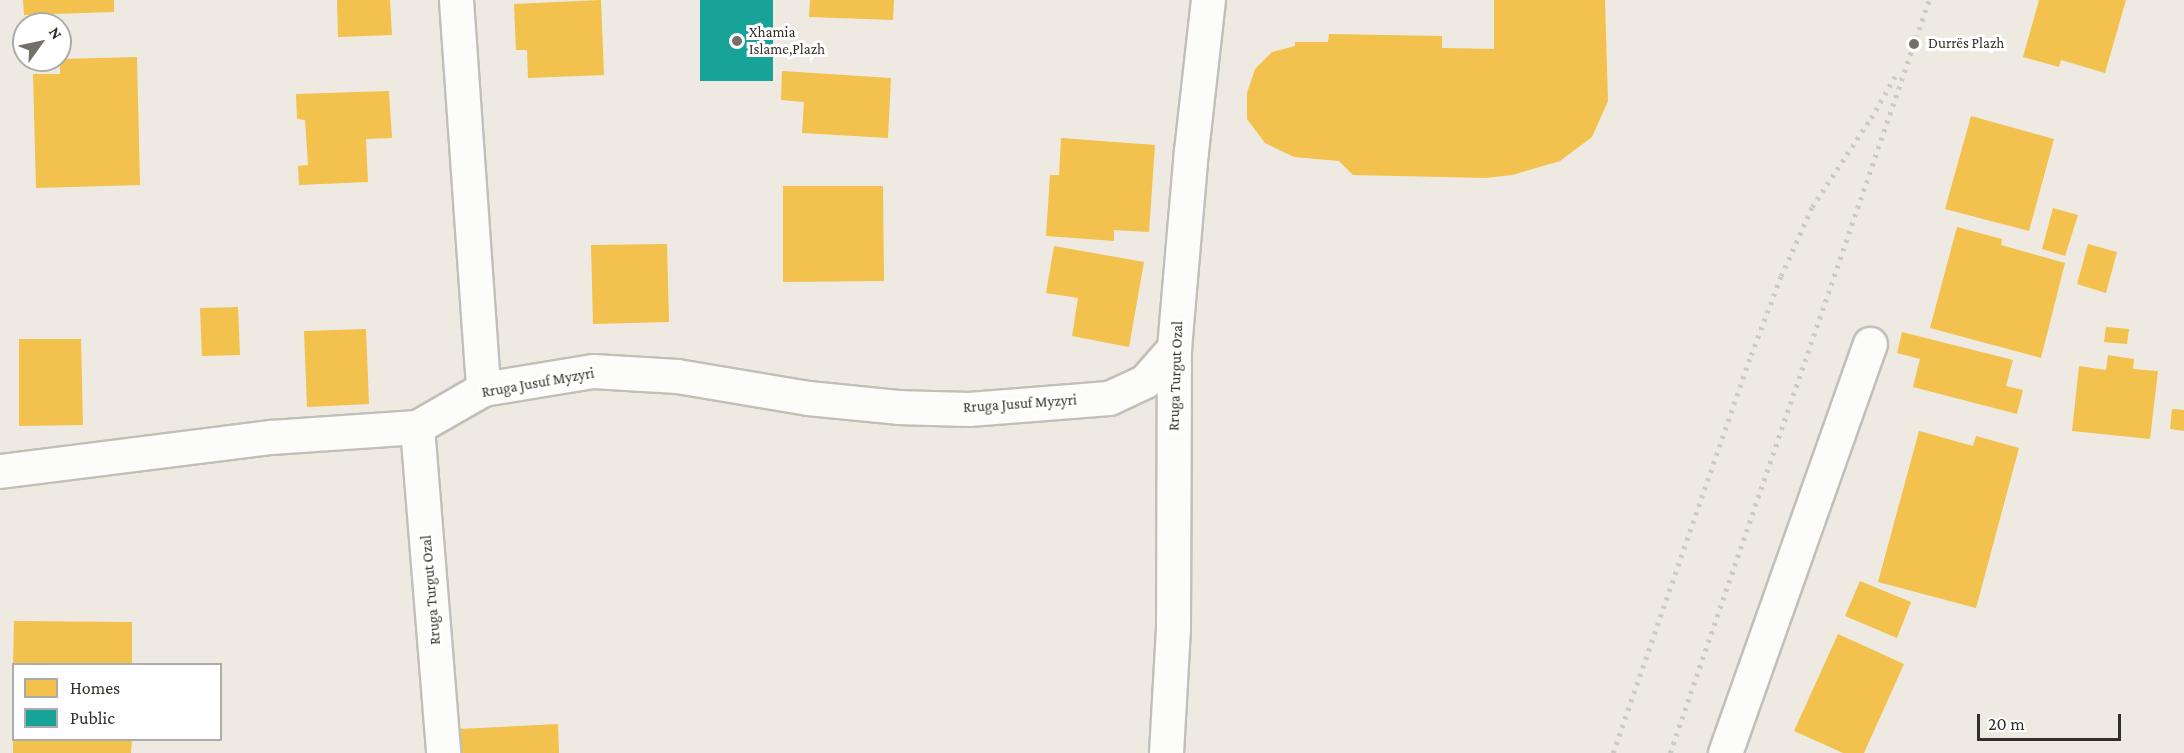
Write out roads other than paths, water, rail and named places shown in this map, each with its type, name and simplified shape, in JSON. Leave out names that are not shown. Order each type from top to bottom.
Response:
[{"type":"street","points":[[456,0],[483,389]]},
{"type":"street","name":"Rruga Turgut Ozal","points":[[1166,753],[1173,627],[1174,348],[1191,151],[1208,0]]},
{"type":"street","points":[[1725,753],[1870,344]]},
{"type":"street","name":"Rruga Jusuf Myzyri","points":[[0,471],[271,437],[417,427],[483,389],[593,372],[677,376],[808,398],[898,407],[969,409],[1109,398],[1145,381],[1174,348]]},
{"type":"street","name":"Rruga Turgut Ozal","points":[[417,427],[442,708],[443,753]]},
{"type":"railway","points":[[1670,753],[1929,0]]},
{"type":"railway","points":[[1613,753],[1751,355],[1781,276],[1812,207],[1871,118],[1897,73]]},
{"type":"place","name":"Xhamia Islame,Plazh","points":[[737,41]]},
{"type":"place","name":"Durrës Plazh","points":[[1914,44]]}]
